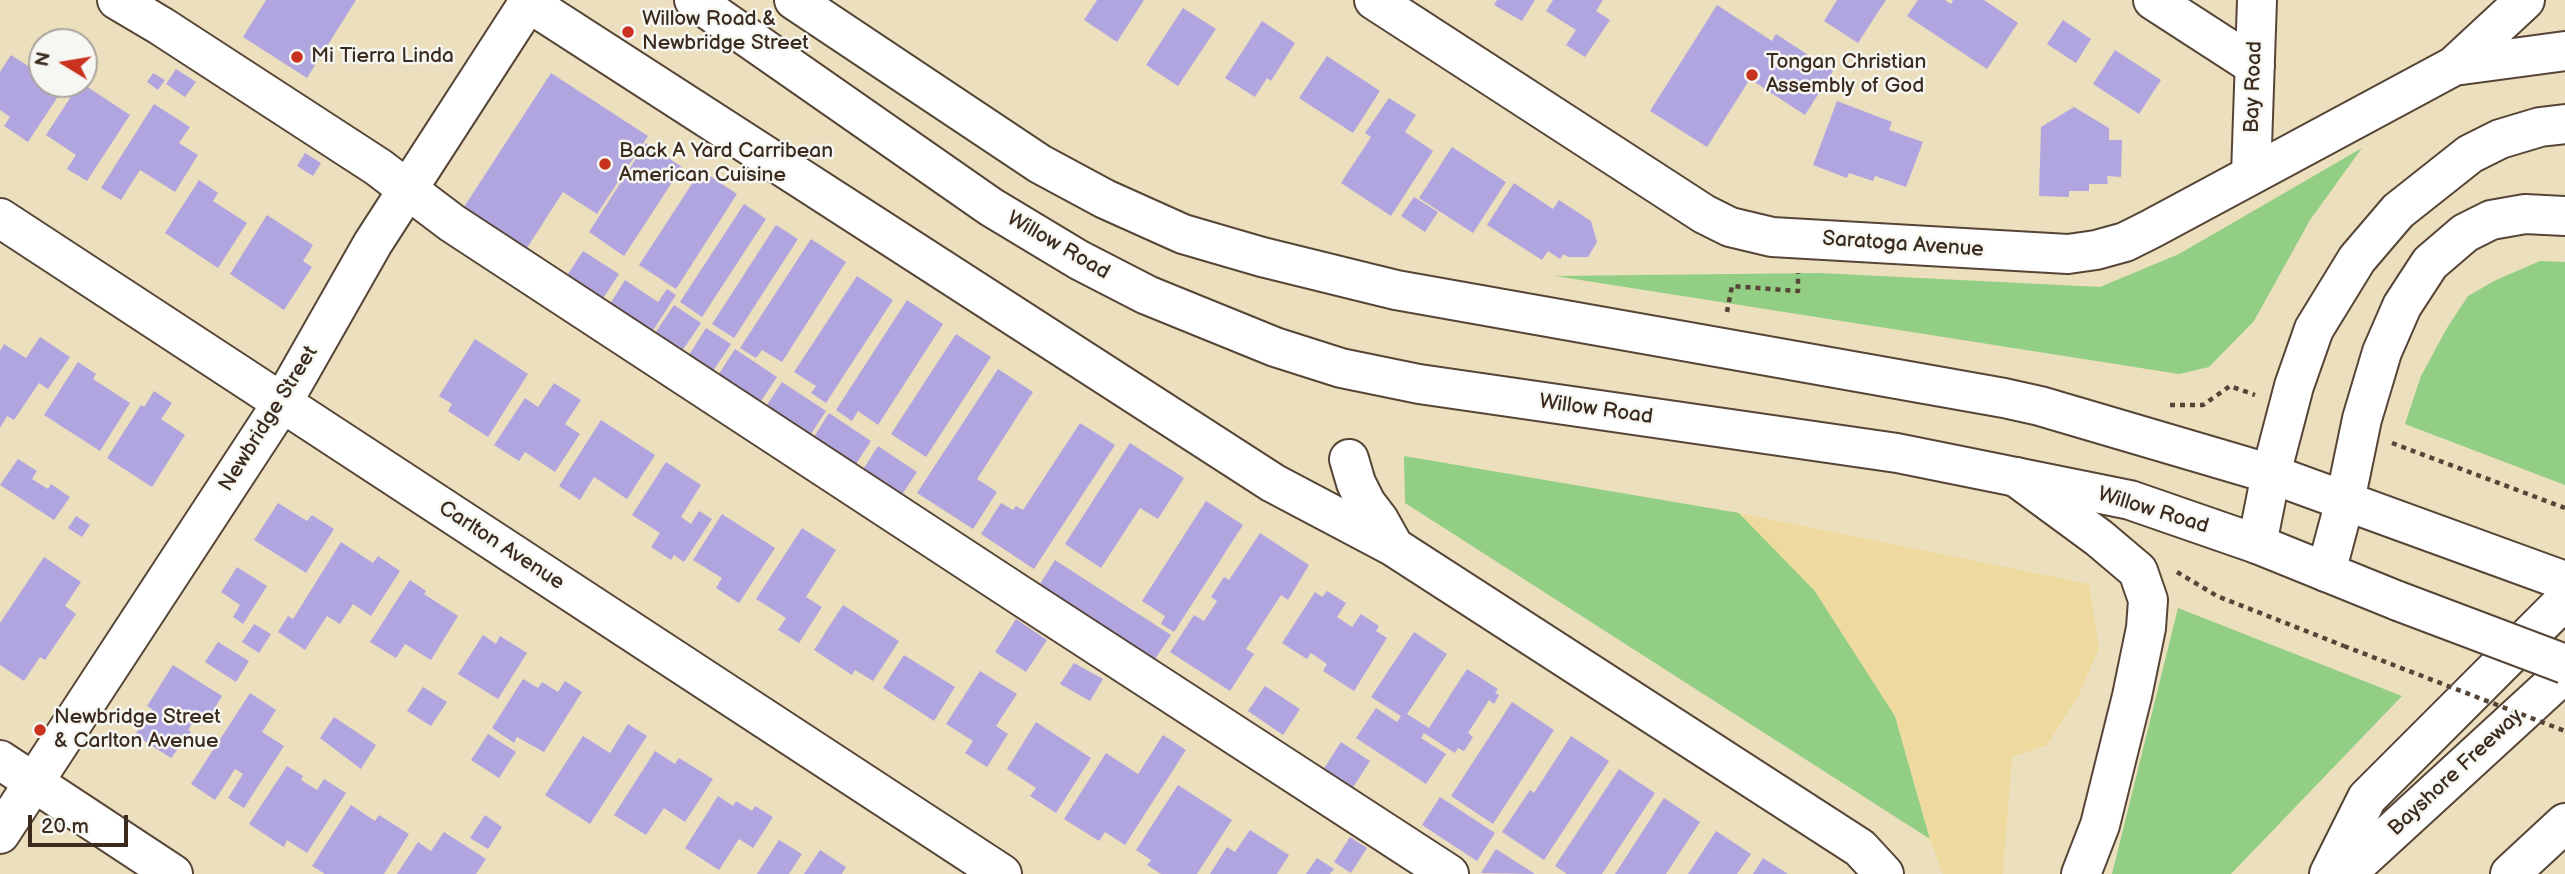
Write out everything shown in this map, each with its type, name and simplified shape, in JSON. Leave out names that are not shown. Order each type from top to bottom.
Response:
[{"type":"main road","points":[[117,0],[378,167],[452,223],[1450,874]]},
{"type":"main road","name":"Willow Road","points":[[694,0],[991,207],[1079,260],[1147,295],[1275,348],[1340,368],[1419,384],[1898,453],[2130,500],[2257,544],[2565,664]]},
{"type":"main road","points":[[794,0],[1040,164],[1105,199],[1182,234],[1334,276],[1465,304],[2004,398],[2271,474],[2565,581]]},
{"type":"main road","name":"Saratoga Avenue","points":[[1374,0],[1704,214],[1730,228],[1772,237],[2067,254],[2096,250],[2125,242],[2454,66]]},
{"type":"main road","points":[[2153,0],[2255,66]]},
{"type":"main road","name":"Bay Road","points":[[2251,175],[2257,0]]},
{"type":"main road","points":[[2482,40],[2483,0]]},
{"type":"main road","points":[[2454,66],[2525,0]]},
{"type":"main road","points":[[530,1],[1273,483],[1394,547],[1860,848],[1884,874]]},
{"type":"main road","name":"Newbridge Street","points":[[0,834],[282,403],[373,243],[530,1]]},
{"type":"main road","points":[[2454,66],[2565,51]]},
{"type":"main road","points":[[2257,544],[2271,474],[2292,394],[2314,330],[2357,259],[2398,211],[2470,154],[2513,135],[2540,127],[2565,124]]},
{"type":"main road","points":[[2326,572],[2345,501],[2362,419],[2382,352],[2402,306],[2430,263],[2465,233],[2491,220],[2525,214],[2565,216]]},
{"type":"main road","name":"Carlton Avenue","points":[[0,218],[1002,874]]},
{"type":"main road","points":[[1349,459],[1356,483],[1366,503],[1394,547]]},
{"type":"main road","points":[[2016,477],[2099,538],[2138,571],[2148,600],[2146,628],[2132,696],[2100,825],[2081,874]]},
{"type":"main road","points":[[2329,874],[2367,798],[2565,600]]},
{"type":"main road","name":"Bayshore Freeway","points":[[2346,874],[2565,673]]},
{"type":"main road","points":[[0,760],[173,874]]},
{"type":"main road","points":[[2510,874],[2565,823]]},
{"type":"path","points":[[1727,313],[1732,286],[1798,291],[1798,268]]},
{"type":"path","points":[[2426,457],[2565,508]]},
{"type":"path","points":[[2344,646],[2565,731]]},
{"type":"green space","points":[[2362,148],[2310,220],[2254,321],[2209,367],[2179,374],[1555,276],[1820,273],[2100,287],[2179,254]]},
{"type":"green space","points":[[2540,261],[2565,262],[2565,485],[2405,424],[2421,376],[2468,296],[2496,280]]},
{"type":"green space","points":[[1404,456],[1739,513],[1815,591],[1895,716],[1930,839],[1405,503]]},
{"type":"green space","points":[[2178,608],[2402,696],[2231,874],[2112,874]]},
{"type":"sand","points":[[1739,513],[2089,584],[2099,648],[2079,694],[2047,745],[2012,757],[2003,874],[1943,874],[1930,839],[1895,716],[1815,591]]},
{"type":"building","name":"Mi Tierra Linda","points":[[266,0],[356,0],[307,78],[243,37]]},
{"type":"building","points":[[1097,0],[1144,0],[1117,42],[1084,20]]},
{"type":"building","points":[[1497,0],[1535,0],[1522,21],[1494,5]]},
{"type":"building","points":[[1553,0],[1603,0],[1596,11],[1610,20],[1585,57],[1566,45],[1576,30],[1546,11]]},
{"type":"building","points":[[1837,0],[1886,0],[1858,43],[1824,21]]},
{"type":"building","points":[[1918,0],[1945,0],[1951,4],[1953,0],[1984,0],[2018,23],[1987,69],[1907,16]]},
{"type":"building","name":"Tongan Christian Assembly of God","points":[[1717,5],[1772,41],[1776,34],[1833,71],[1805,115],[1750,79],[1707,147],[1650,111]]},
{"type":"building","points":[[1183,8],[1216,29],[1178,86],[1146,65]]},
{"type":"building","points":[[2063,20],[2091,39],[2076,63],[2047,44]]},
{"type":"building","points":[[1262,21],[1295,43],[1271,81],[1267,78],[1255,97],[1225,78]]},
{"type":"building","points":[[2115,50],[2161,80],[2139,114],[2093,84]]},
{"type":"building","points":[[11,55],[28,66],[28,98],[57,98],[28,142],[4,126],[10,117],[0,110],[0,72]]},
{"type":"building","points":[[1327,56],[1380,91],[1353,133],[1299,98]]},
{"type":"building","points":[[176,69],[196,82],[185,97],[166,84]]},
{"type":"building","points":[[153,73],[165,80],[158,90],[147,82]]},
{"type":"building","points":[[551,73],[648,136],[597,214],[563,192],[525,251],[462,210]]},
{"type":"building","points":[[98,94],[130,115],[87,181],[67,169],[76,155],[46,135],[70,98],[98,98]]},
{"type":"building","points":[[1389,98],[1416,115],[1405,132],[1433,151],[1391,216],[1341,183],[1371,137],[1365,133]]},
{"type":"building","points":[[1837,101],[1892,122],[1889,130],[1923,142],[1906,187],[1875,176],[1873,181],[1849,173],[1847,178],[1813,165]]},
{"type":"building","points":[[154,104],[190,127],[179,143],[198,155],[175,192],[140,170],[121,200],[101,188]]},
{"type":"building","points":[[2074,107],[2109,128],[2109,140],[2122,140],[2121,177],[2107,176],[2108,184],[2089,184],[2089,191],[2069,191],[2069,197],[2039,196],[2041,127]]},
{"type":"building","points":[[646,143],[682,167],[624,256],[589,232]]},
{"type":"building","points":[[1452,147],[1506,182],[1473,233],[1419,198]]},
{"type":"building","points":[[305,153],[321,163],[313,176],[297,166]]},
{"type":"building","points":[[701,170],[737,194],[676,289],[639,265]]},
{"type":"building","points":[[199,180],[218,193],[213,201],[247,223],[218,268],[165,233]]},
{"type":"building","points":[[1514,183],[1553,209],[1559,200],[1591,221],[1597,242],[1588,257],[1568,257],[1564,254],[1560,259],[1548,251],[1542,260],[1487,225]]},
{"type":"building","points":[[1414,197],[1438,212],[1425,232],[1401,216]]},
{"type":"building","points":[[744,204],[766,219],[702,317],[680,302]]},
{"type":"building","points":[[267,215],[313,245],[303,261],[312,267],[284,310],[230,274]]},
{"type":"building","points":[[776,225],[798,239],[734,338],[712,324]]},
{"type":"building","points":[[811,239],[846,262],[782,362],[762,350],[756,358],[740,348]]},
{"type":"building","points":[[583,251],[619,274],[600,303],[564,280]]},
{"type":"building","points":[[857,276],[893,300],[826,403],[811,393],[816,386],[794,372]]},
{"type":"building","points":[[625,280],[658,302],[667,289],[676,295],[650,335],[608,307]]},
{"type":"building","points":[[907,300],[943,324],[878,425],[858,411],[852,421],[836,410]]},
{"type":"building","points":[[674,305],[701,323],[682,351],[655,333]]},
{"type":"building","points":[[706,328],[731,344],[713,371],[689,355]]},
{"type":"building","points":[[956,334],[991,357],[926,457],[891,434]]},
{"type":"building","points":[[40,337],[70,357],[48,389],[39,383],[14,420],[7,416],[0,428],[0,351],[4,344],[26,358]]},
{"type":"building","points":[[475,339],[528,374],[488,437],[448,411],[452,404],[439,396]]},
{"type":"building","points":[[735,349],[777,377],[759,404],[717,377]]},
{"type":"building","points":[[78,362],[96,374],[93,379],[130,403],[100,451],[44,415]]},
{"type":"building","points":[[998,369],[1033,392],[977,479],[997,492],[973,529],[917,493]]},
{"type":"building","points":[[782,382],[826,411],[809,437],[765,408]]},
{"type":"building","points":[[554,383],[581,400],[565,424],[580,434],[555,472],[525,452],[519,461],[494,445],[525,398],[538,407]]},
{"type":"building","points":[[154,391],[172,403],[161,419],[185,435],[152,487],[107,458],[141,405],[144,407]]},
{"type":"building","points":[[829,413],[871,441],[854,467],[812,440]]},
{"type":"building","points":[[601,420],[655,455],[627,499],[594,477],[580,500],[559,486]]},
{"type":"building","points":[[1080,423],[1115,445],[1034,569],[981,534],[1001,503],[1013,510],[1016,506],[1023,510]]},
{"type":"building","points":[[1130,443],[1184,478],[1158,519],[1140,508],[1101,568],[1065,544]]},
{"type":"building","points":[[878,446],[917,472],[901,496],[862,471]]},
{"type":"building","points":[[18,459],[37,471],[32,479],[48,489],[51,484],[70,497],[54,520],[0,485]]},
{"type":"building","points":[[666,462],[701,485],[681,517],[691,524],[699,511],[712,519],[684,562],[674,555],[671,560],[651,547],[660,533],[632,515]]},
{"type":"building","points":[[1206,501],[1243,525],[1174,632],[1161,624],[1165,616],[1142,601]]},
{"type":"building","points":[[278,503],[307,521],[312,515],[334,529],[306,573],[254,540]]},
{"type":"building","points":[[722,514],[775,548],[739,603],[716,588],[722,578],[693,560]]},
{"type":"building","points":[[76,516],[90,525],[82,537],[68,528]]},
{"type":"building","points":[[802,528],[836,550],[806,597],[822,607],[799,643],[778,630],[786,618],[756,599]]},
{"type":"building","points":[[1260,533],[1309,565],[1288,600],[1281,595],[1246,649],[1254,654],[1230,691],[1170,652],[1194,615],[1204,621],[1217,601],[1211,597],[1224,577],[1229,580]]},
{"type":"building","points":[[341,542],[373,563],[378,556],[400,571],[371,616],[353,604],[340,624],[327,616],[305,650],[278,632],[288,616],[293,619]]},
{"type":"building","points":[[44,557],[81,582],[65,606],[76,614],[45,660],[40,657],[24,681],[0,665],[0,623]]},
{"type":"building","points":[[1055,560],[1171,635],[1153,662],[1038,587]]},
{"type":"building","points":[[237,567],[267,586],[243,624],[233,617],[240,605],[221,592]]},
{"type":"building","points":[[410,580],[426,591],[424,594],[458,616],[431,660],[405,644],[396,658],[370,642]]},
{"type":"building","points":[[1327,591],[1346,603],[1337,617],[1352,627],[1361,614],[1379,626],[1376,631],[1387,638],[1354,691],[1323,671],[1327,664],[1311,653],[1307,659],[1282,643],[1315,592],[1322,597]]},
{"type":"building","points":[[843,605],[899,641],[873,681],[855,670],[852,675],[814,650]]},
{"type":"building","points":[[1016,619],[1047,640],[1026,672],[995,652]]},
{"type":"building","points":[[254,624],[271,634],[259,653],[242,642]]},
{"type":"building","points":[[1414,632],[1447,654],[1407,714],[1429,728],[1467,669],[1498,689],[1495,693],[1499,695],[1494,704],[1489,700],[1468,733],[1473,737],[1464,751],[1458,748],[1455,753],[1424,733],[1421,738],[1446,754],[1426,784],[1356,738],[1376,708],[1397,722],[1401,716],[1371,697]]},
{"type":"building","points":[[483,635],[496,644],[500,636],[527,653],[498,699],[458,674]]},
{"type":"building","points":[[218,642],[249,661],[236,682],[205,662]]},
{"type":"building","points":[[904,655],[955,687],[934,721],[883,688]]},
{"type":"building","points":[[1074,663],[1103,679],[1090,701],[1060,684]]},
{"type":"building","points":[[173,665],[222,696],[207,721],[198,715],[188,730],[191,732],[171,758],[135,735],[152,709],[147,706]]},
{"type":"building","points":[[980,671],[1017,694],[996,726],[1008,734],[987,767],[965,753],[973,741],[946,724]]},
{"type":"building","points":[[523,679],[538,688],[542,682],[558,692],[565,681],[582,692],[544,752],[517,737],[514,743],[492,728]]},
{"type":"building","points":[[1265,686],[1300,709],[1283,735],[1248,711]]},
{"type":"building","points":[[423,687],[447,702],[431,726],[407,711]]},
{"type":"building","points":[[250,693],[276,710],[262,732],[284,746],[244,808],[228,798],[243,774],[235,769],[215,800],[191,784]]},
{"type":"building","points":[[1512,702],[1554,730],[1493,824],[1451,796]]},
{"type":"building","points":[[334,717],[376,745],[361,769],[320,738]]},
{"type":"building","points":[[1036,722],[1091,758],[1056,813],[1030,796],[1036,788],[1007,769]]},
{"type":"building","points":[[628,724],[647,736],[590,824],[545,795],[583,736],[610,753]]},
{"type":"building","points":[[488,734],[516,752],[499,778],[471,760]]},
{"type":"building","points":[[1163,735],[1186,750],[1125,845],[1105,832],[1099,841],[1064,819],[1106,753],[1138,774]]},
{"type":"building","points":[[1571,736],[1609,761],[1544,860],[1502,832],[1530,790],[1534,793]]},
{"type":"building","points":[[1341,742],[1370,761],[1352,789],[1323,770]]},
{"type":"building","points":[[655,751],[675,764],[679,758],[713,779],[685,822],[664,808],[646,835],[614,815]]},
{"type":"building","points":[[287,766],[303,776],[301,780],[317,790],[324,779],[346,793],[307,853],[287,840],[284,847],[249,824]]},
{"type":"building","points":[[1619,769],[1655,793],[1602,874],[1567,874],[1555,866]]},
{"type":"building","points":[[1178,785],[1232,820],[1197,874],[1161,874],[1147,865],[1151,860],[1136,850]]},
{"type":"building","points":[[718,796],[733,806],[736,801],[752,811],[755,806],[773,817],[753,848],[739,839],[719,870],[685,848]]},
{"type":"building","points":[[1440,797],[1495,833],[1477,861],[1422,825]]},
{"type":"building","points":[[1664,798],[1700,822],[1666,874],[1615,874]]},
{"type":"building","points":[[351,805],[375,821],[379,815],[409,834],[384,874],[325,874],[312,866]]},
{"type":"building","points":[[485,815],[502,827],[488,849],[470,838]]},
{"type":"building","points":[[1250,830],[1289,855],[1277,874],[1210,874],[1227,847],[1235,852]]},
{"type":"building","points":[[1716,831],[1751,854],[1737,874],[1688,874]]},
{"type":"building","points":[[444,832],[486,859],[476,874],[397,874],[418,842],[431,851]]},
{"type":"building","points":[[1350,837],[1367,848],[1351,873],[1334,862]]},
{"type":"building","points":[[779,840],[802,854],[789,874],[757,874]]},
{"type":"building","points":[[1496,849],[1535,874],[1481,873]]},
{"type":"building","points":[[820,850],[846,867],[842,874],[804,874]]},
{"type":"building","points":[[1317,858],[1334,869],[1330,874],[1306,874]]},
{"type":"building","points":[[1763,858],[1788,874],[1753,874]]},
{"type":"place","name":"Willow Road & Newbridge Street","points":[[628,32]]},
{"type":"place","name":"Mi Tierra Linda","points":[[297,57]]},
{"type":"place","name":"Tongan Christian Assembly of God","points":[[1752,75]]},
{"type":"place","name":"Back A Yard Carribean American Cuisine","points":[[605,164]]},
{"type":"place","name":"Newbridge Street & Carlton Avenue","points":[[40,730]]}]
